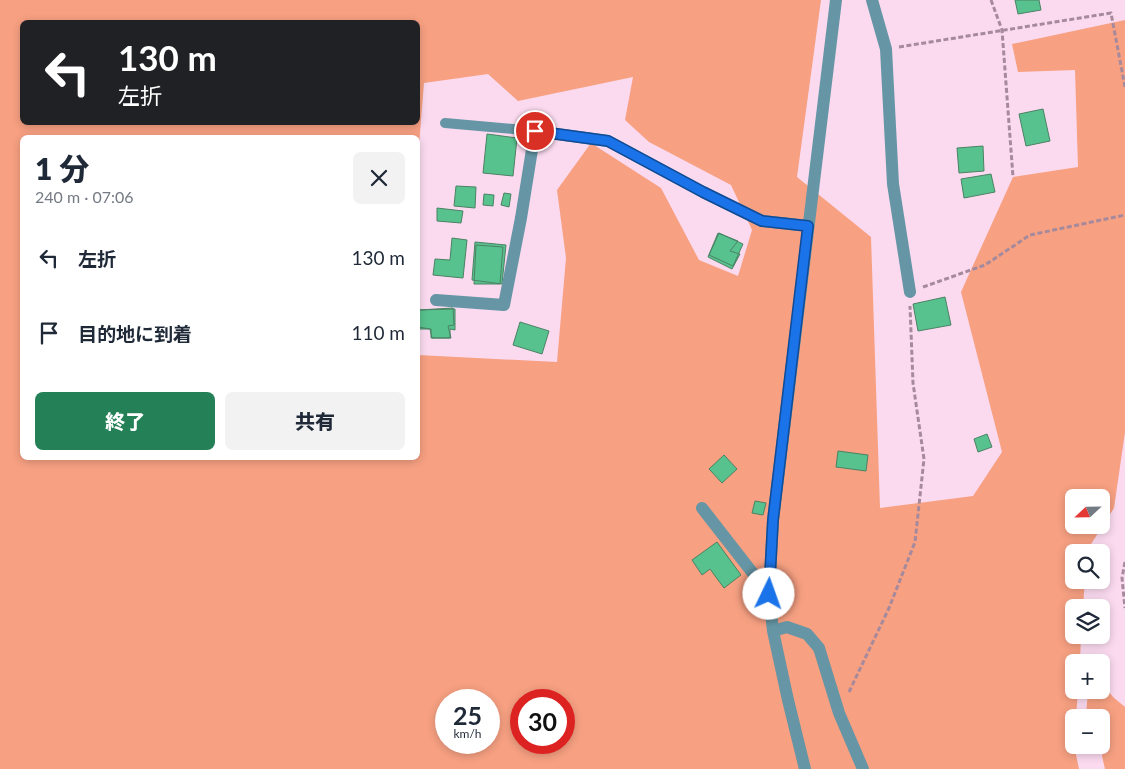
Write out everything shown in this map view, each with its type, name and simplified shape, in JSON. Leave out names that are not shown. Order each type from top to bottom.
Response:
[{"type":"street","points":[[805,769],[773,631],[769,594],[773,520],[836,0]]},
{"type":"street","points":[[872,0],[886,49],[893,184],[910,292]]},
{"type":"street","points":[[436,300],[504,305],[535,131],[608,141],[762,221],[808,226]]},
{"type":"street","points":[[702,508],[769,594]]},
{"type":"street","points":[[773,631],[787,627],[807,634],[819,648],[839,713],[862,769]]},
{"type":"lane","points":[[445,123],[535,131]]},
{"type":"path","points":[[991,0],[1002,30],[1013,177]]},
{"type":"path","points":[[886,49],[1111,13],[1125,87]]},
{"type":"path","points":[[839,713],[889,608],[915,542],[924,459],[913,383],[910,292],[985,265],[1030,235],[1125,215]]},
{"type":"path","points":[[1125,562],[1122,578],[1125,608]]},
{"type":"shaded area","points":[[0,0],[821,0],[797,177],[871,237],[880,508],[973,496],[1002,452],[961,292],[1013,177],[1078,167],[1075,70],[1018,72],[1012,44],[1125,20],[1125,432],[1114,508],[1110,514],[1110,489],[1065,489],[1065,534],[1097,534],[1091,544],[1065,544],[1065,589],[1084,589],[1084,599],[1065,599],[1065,644],[1081,644],[1080,654],[1065,654],[1065,699],[1077,699],[1077,709],[1065,709],[1065,754],[1076,754],[1079,769],[0,769]]},
{"type":"shaded area","points":[[1110,693],[1125,707],[1125,769],[1105,769],[1102,756],[1102,754],[1110,754],[1110,709],[1087,709],[1087,699],[1110,699]]},
{"type":"building","points":[[1015,0],[1039,0],[1041,10],[1018,14]]},
{"type":"building","points":[[1043,109],[1050,141],[1026,146],[1019,114]]},
{"type":"building","points":[[487,134],[517,138],[513,176],[483,173]]},
{"type":"building","points":[[983,146],[984,171],[959,173],[957,148]]},
{"type":"building","points":[[991,174],[995,192],[964,198],[961,179]]},
{"type":"building","points":[[456,186],[476,187],[475,208],[454,206]]},
{"type":"building","points":[[504,193],[511,194],[509,207],[501,205]]},
{"type":"building","points":[[484,194],[494,195],[493,206],[483,205]]},
{"type":"building","points":[[437,208],[463,211],[461,223],[437,221]]},
{"type":"building","points":[[718,233],[738,241],[730,251],[740,254],[732,269],[708,257]]},
{"type":"building","points":[[719,233],[743,244],[733,266],[709,255]]},
{"type":"building","points":[[452,238],[467,240],[463,278],[433,275],[435,259],[450,260]]},
{"type":"building","points":[[475,242],[506,245],[502,284],[472,280]]},
{"type":"building","points":[[476,245],[503,247],[500,284],[474,284]]},
{"type":"building","points":[[945,297],[951,325],[918,331],[913,304]]},
{"type":"building","points":[[453,308],[454,325],[448,326],[451,338],[432,338],[430,329],[420,327],[420,310]]},
{"type":"building","points":[[455,309],[455,330],[450,329],[450,338],[431,338],[431,329],[420,329],[420,310]]},
{"type":"building","points":[[520,322],[549,331],[542,354],[513,345]]},
{"type":"building","points":[[987,434],[992,447],[978,452],[974,439]]},
{"type":"building","points":[[838,451],[868,455],[866,471],[836,467]]},
{"type":"building","points":[[724,455],[737,469],[722,483],[709,469]]},
{"type":"building","points":[[755,501],[766,503],[763,515],[752,513]]},
{"type":"building","points":[[717,542],[741,575],[724,588],[710,569],[702,575],[692,560]]},
{"type":"route","points":[[535,131],[608,141],[762,221],[808,226],[773,520],[769,594]]}]
